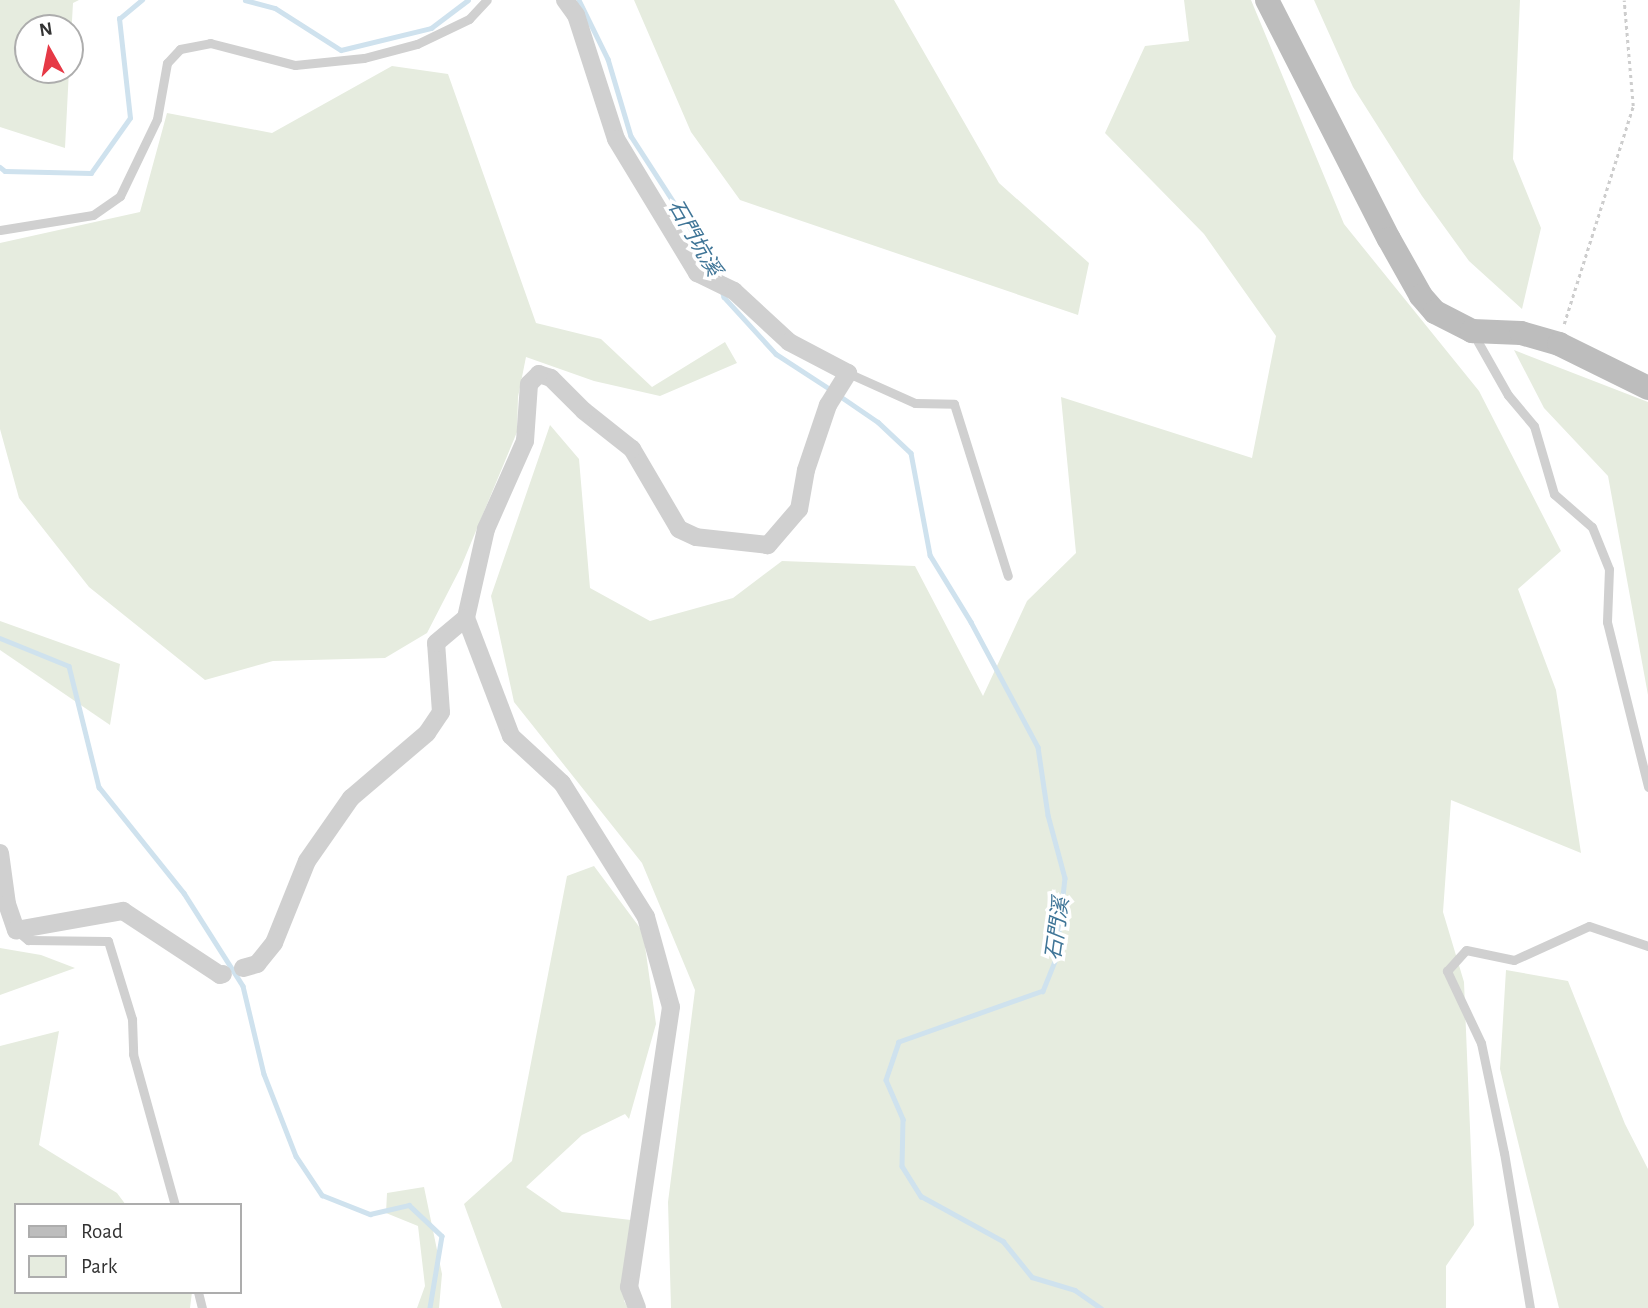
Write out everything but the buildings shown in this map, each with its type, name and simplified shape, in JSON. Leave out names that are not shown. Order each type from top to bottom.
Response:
[{"type":"street","points":[[565,0],[576,15],[616,139],[697,273],[734,290],[789,342],[844,379],[830,402],[806,470],[799,509],[768,545],[696,537],[679,529],[632,449],[584,411],[551,378],[539,374],[529,384],[526,441],[486,529],[466,618],[511,736],[562,783],[646,917],[671,1007],[629,1287],[637,1308]]},
{"type":"street","points":[[1267,0],[1421,296],[1434,312],[1472,331],[1521,333],[1559,344],[1648,388]]},
{"type":"street","points":[[243,968],[257,964],[274,943],[307,861],[351,798],[427,733],[441,712],[436,643],[466,618]]},
{"type":"street","points":[[0,853],[7,904],[16,930],[123,911],[220,975],[223,974]]},
{"type":"lane","points":[[0,230],[93,215],[120,196],[157,119],[167,63],[180,49],[210,43],[295,65],[363,58],[418,44],[469,19],[487,0]]},
{"type":"lane","points":[[1472,331],[1508,395],[1534,426],[1554,494],[1592,527],[1609,569],[1606,622],[1648,787]]},
{"type":"lane","points":[[844,379],[915,403],[954,404],[1008,576]]},
{"type":"lane","points":[[1529,1306],[1504,1153],[1481,1043],[1447,971],[1466,950],[1514,960],[1589,926],[1648,946]]},
{"type":"lane","points":[[16,930],[28,940],[108,941],[132,1019],[133,1054],[174,1203]]},
{"type":"lane","points":[[223,974],[243,968]]},
{"type":"path","points":[[1559,344],[1580,266],[1633,106],[1624,0]]},
{"type":"green space","points":[[0,0],[79,0],[73,3],[72,14],[14,14],[14,84],[68,84],[65,148],[0,127]]},
{"type":"green space","points":[[634,0],[894,0],[999,183],[1089,263],[1078,315],[740,200],[691,132]]},
{"type":"green space","points":[[1184,0],[1251,0],[1344,224],[1479,391],[1561,551],[1518,589],[1556,690],[1581,853],[1451,800],[1443,912],[1464,982],[1474,1225],[1446,1266],[1446,1308],[671,1308],[668,1202],[695,990],[642,863],[514,702],[491,596],[550,425],[579,459],[590,588],[650,621],[733,598],[782,561],[915,566],[983,696],[1027,601],[1076,553],[1061,397],[1252,458],[1276,336],[1204,234],[1105,133],[1145,46],[1189,41]]},
{"type":"green space","points":[[1314,0],[1520,0],[1513,159],[1541,228],[1522,309],[1469,261],[1422,196],[1353,87]]},
{"type":"green space","points":[[392,66],[448,74],[536,323],[601,339],[652,387],[725,342],[737,363],[660,396],[594,381],[526,357],[518,397],[517,432],[461,567],[427,633],[385,658],[273,661],[205,680],[89,587],[19,498],[0,429],[0,243],[140,212],[167,113],[272,133]]},
{"type":"green space","points":[[1514,350],[1648,402],[1648,695],[1608,476],[1544,408]]},
{"type":"green space","points":[[0,621],[120,664],[110,725],[0,650]]},
{"type":"green space","points":[[594,866],[643,932],[656,1024],[629,1119],[625,1114],[582,1135],[526,1187],[562,1212],[631,1220],[624,1301],[628,1308],[502,1308],[464,1204],[512,1161],[567,876]]},
{"type":"green space","points":[[0,948],[41,955],[75,968],[0,995]]},
{"type":"green space","points":[[1506,970],[1568,981],[1625,1124],[1648,1169],[1648,1308],[1559,1308],[1500,1069]]},
{"type":"green space","points":[[59,1031],[39,1145],[117,1193],[124,1203],[14,1203],[14,1294],[192,1294],[190,1308],[0,1308],[0,1046]]},
{"type":"green space","points":[[424,1187],[442,1274],[439,1308],[417,1308],[425,1286],[418,1226],[386,1213],[387,1193]]},
{"type":"waterway","points":[[0,167],[5,171],[91,173],[130,118],[119,19],[142,0]]},
{"type":"waterway","points":[[245,0],[275,8],[341,50],[431,28],[468,0]]},
{"type":"waterway","name":"石門坑溪","points":[[579,0],[608,59],[631,136],[715,266],[717,275]]},
{"type":"waterway","name":"石門坑溪","points":[[722,290],[724,297],[776,354],[833,391]]},
{"type":"waterway","name":"石門溪","points":[[840,396],[878,422],[911,453],[930,555],[971,622],[1038,747],[1048,815],[1065,878],[1056,959],[1043,991],[899,1042],[886,1080],[903,1119],[902,1166],[921,1196],[1003,1241],[1032,1277],[1075,1290],[1101,1308]]},
{"type":"waterway","points":[[0,638],[69,666],[99,787],[184,893],[243,986],[264,1074],[296,1156],[322,1195],[370,1214],[409,1205],[442,1236],[430,1308]]}]
